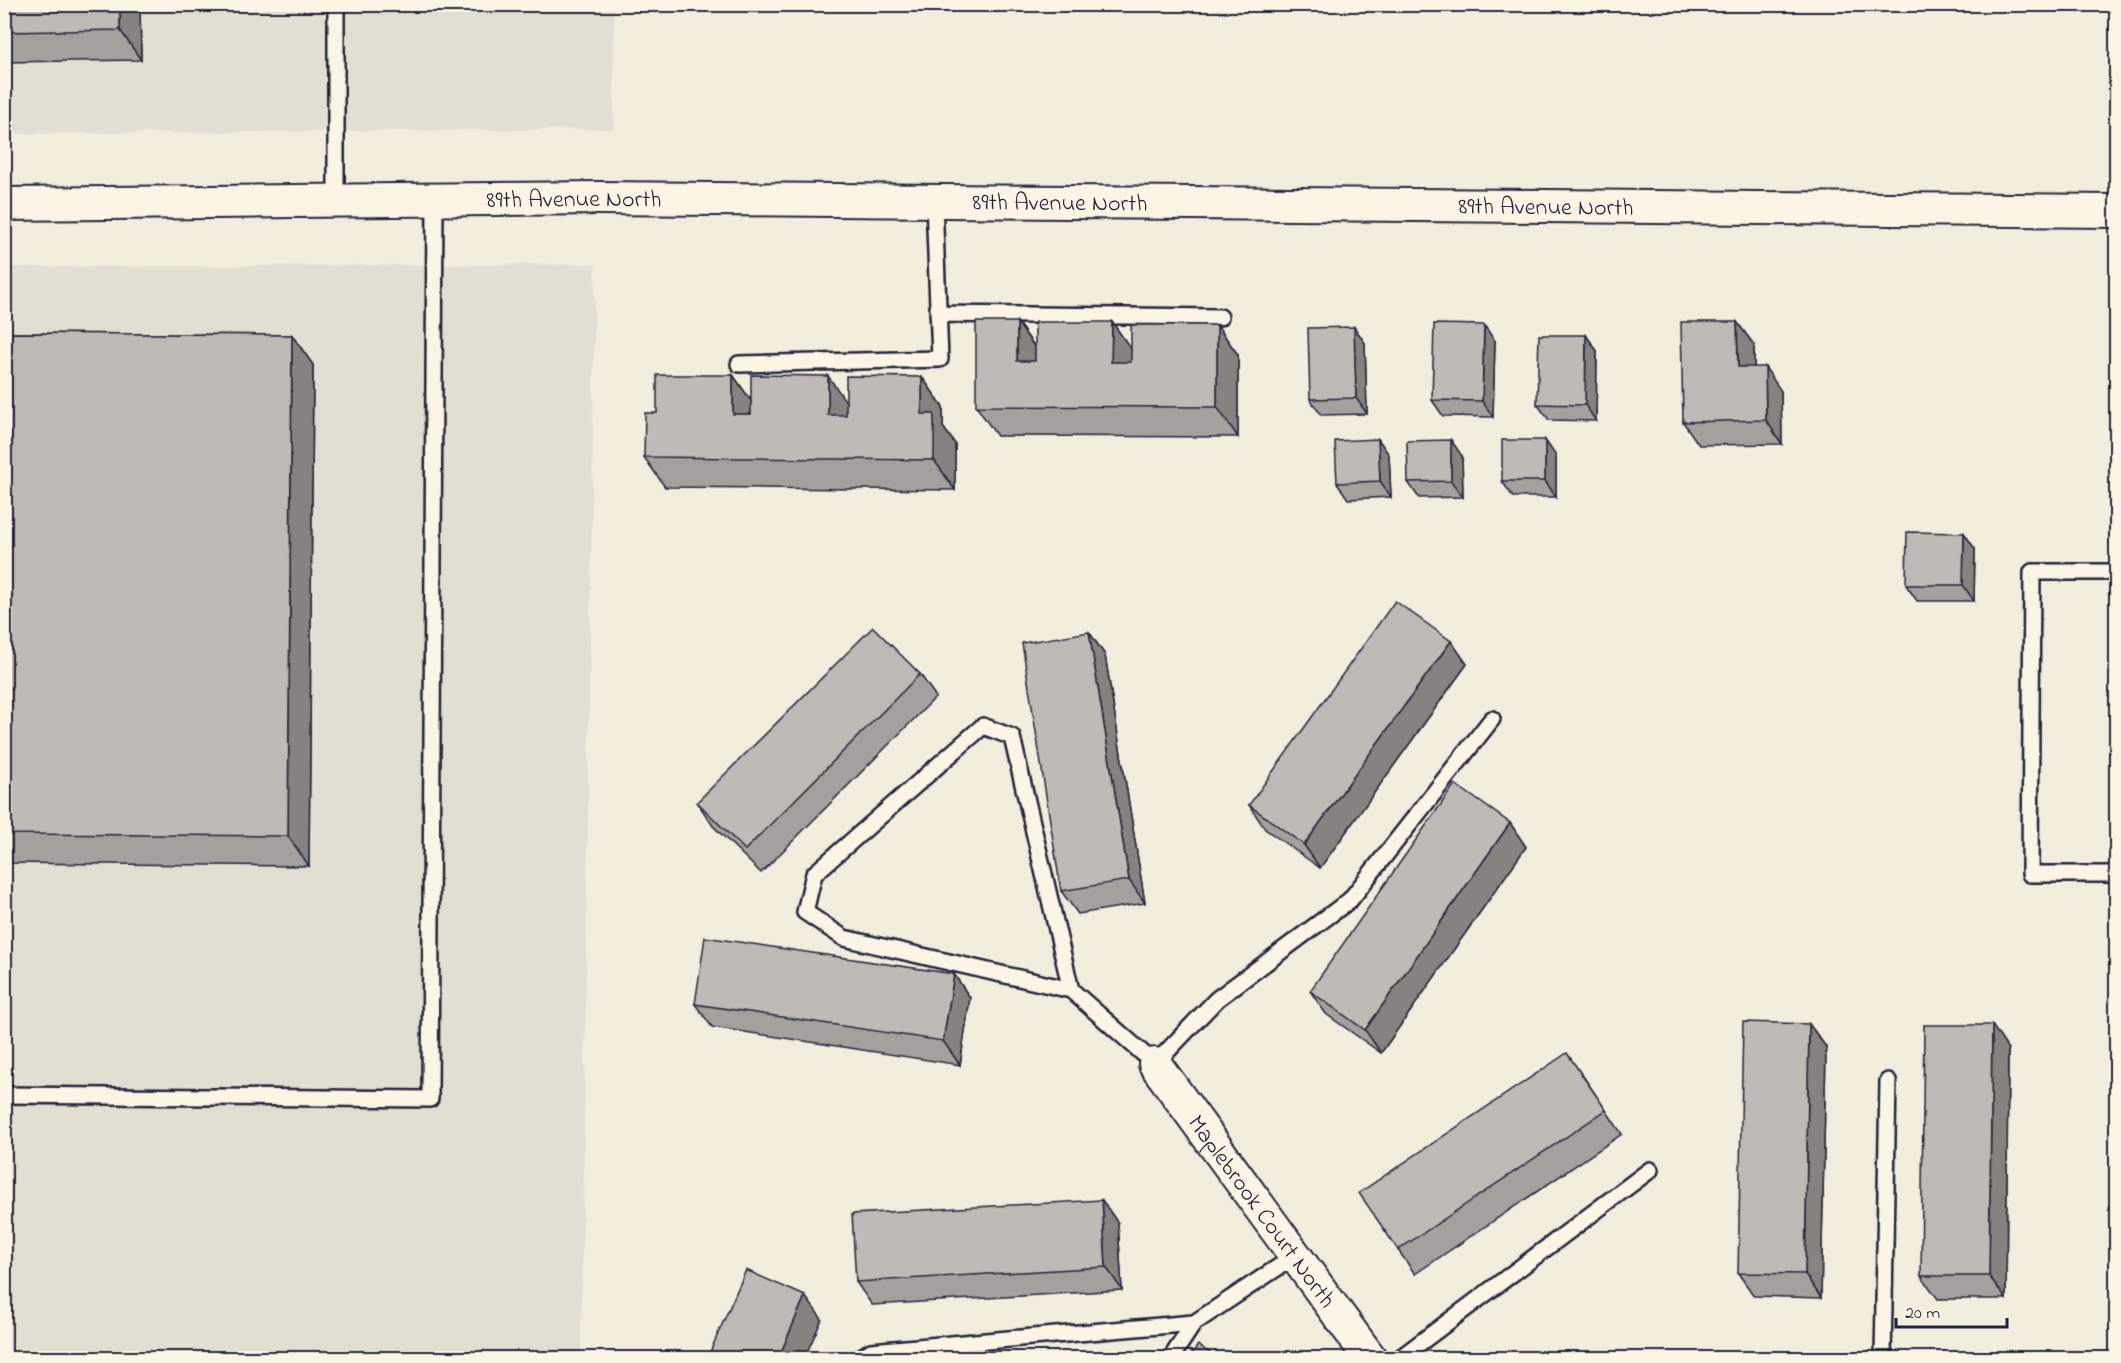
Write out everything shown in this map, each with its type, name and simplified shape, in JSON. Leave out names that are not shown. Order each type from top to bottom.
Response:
[{"type":"street","name":"89th Avenue North","points":[[4,204],[599,198],[2116,211]]},
{"type":"street","name":"Maplebrook Court North","points":[[1155,1064],[1370,1359]]},
{"type":"lane","points":[[336,4],[336,201]]},
{"type":"lane","points":[[4,1095],[430,1099],[435,200]]},
{"type":"lane","points":[[739,364],[940,359],[934,201]]},
{"type":"lane","points":[[938,314],[1220,317]]},
{"type":"lane","points":[[2116,572],[2032,572],[2030,862],[2030,874],[2116,874]]},
{"type":"lane","points":[[1071,990],[1012,737],[983,726],[814,874],[805,912],[844,938],[1071,990],[1155,1064],[1217,999],[1350,900],[1492,719]]},
{"type":"lane","points":[[1883,1359],[1887,1081]]},
{"type":"lane","points":[[1400,1359],[1650,1170]]},
{"type":"lane","points":[[1171,1359],[1194,1323],[1295,1256]]},
{"type":"lane","points":[[860,1359],[871,1351],[1194,1323]]},
{"type":"shaded area","points":[[4,5],[614,5],[614,129],[5,134]]},
{"type":"shaded area","points":[[595,264],[581,1358],[5,1358],[4,267]]},
{"type":"building","points":[[4,4],[120,4],[120,30],[4,32]]},
{"type":"building","points":[[976,322],[1017,322],[1017,361],[1035,361],[1035,322],[1112,322],[1111,362],[1131,362],[1131,325],[1217,325],[1217,407],[976,406]]},
{"type":"building","points":[[1681,322],[1737,322],[1738,367],[1765,367],[1766,420],[1683,422]]},
{"type":"building","points":[[1434,324],[1484,325],[1482,401],[1432,400]]},
{"type":"building","points":[[1354,327],[1356,398],[1310,399],[1308,328]]},
{"type":"building","points":[[4,333],[292,335],[288,836],[4,834]]},
{"type":"building","points":[[1539,335],[1586,335],[1585,405],[1537,404]]},
{"type":"building","points":[[657,375],[733,375],[733,414],[751,414],[751,375],[828,376],[828,415],[846,415],[846,376],[922,377],[922,414],[934,414],[934,460],[644,457],[645,413],[657,413]]},
{"type":"building","points":[[1378,439],[1380,481],[1337,483],[1335,441]]},
{"type":"building","points":[[1451,440],[1451,481],[1408,482],[1407,441]]},
{"type":"building","points":[[1502,440],[1545,440],[1545,481],[1502,481]]},
{"type":"building","points":[[1907,532],[1964,533],[1963,585],[1906,585]]},
{"type":"building","points":[[1395,601],[1451,641],[1304,845],[1249,805]]},
{"type":"building","points":[[873,627],[920,674],[745,850],[697,802]]},
{"type":"building","points":[[1089,632],[1129,880],[1061,891],[1022,643]]},
{"type":"building","points":[[1455,784],[1510,823],[1365,1030],[1310,991]]},
{"type":"building","points":[[705,937],[954,974],[943,1041],[695,1004]]},
{"type":"building","points":[[1743,1022],[1809,1024],[1805,1274],[1738,1273]]},
{"type":"building","points":[[1924,1025],[1992,1025],[1989,1276],[1921,1276]]},
{"type":"building","points":[[1567,1053],[1606,1110],[1398,1250],[1359,1193]]},
{"type":"building","points":[[1102,1200],[1106,1267],[856,1282],[852,1214]]},
{"type":"building","points":[[746,1270],[805,1296],[778,1359],[707,1359]]},
{"type":"building","points":[[1198,1345],[1219,1359],[1188,1359]]}]
